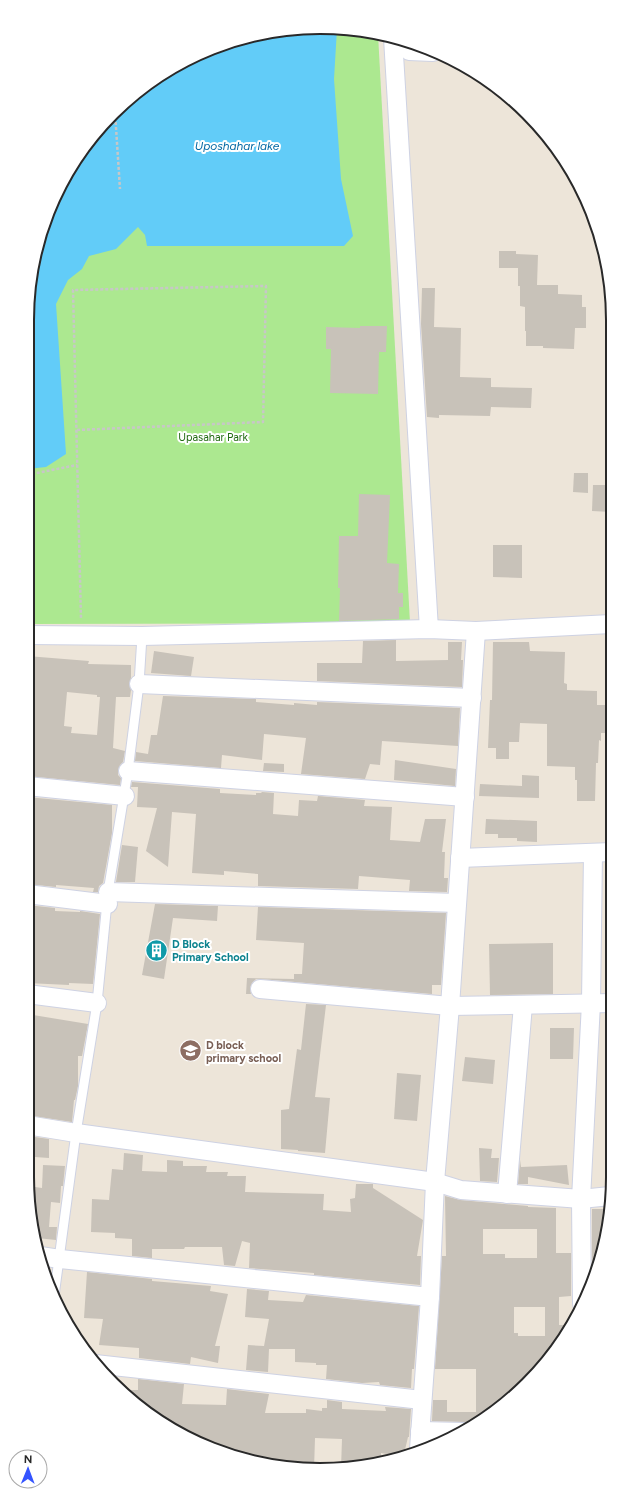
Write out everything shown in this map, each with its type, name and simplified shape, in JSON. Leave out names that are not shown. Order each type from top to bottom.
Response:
[{"type":"street","points":[[393,44],[429,629]]},
{"type":"street","points":[[409,51],[418,51]]},
{"type":"street","points":[[34,635],[142,636],[429,629],[476,630],[606,624]]},
{"type":"street","points":[[441,1436],[419,1440],[476,630]]},
{"type":"street","points":[[139,684],[472,698]]},
{"type":"street","points":[[128,771],[465,797]]},
{"type":"street","points":[[34,787],[125,796]]},
{"type":"street","points":[[460,858],[606,852]]},
{"type":"street","points":[[582,1291],[581,1199],[592,1003],[593,853]]},
{"type":"street","points":[[34,894],[108,898],[457,903]]},
{"type":"street","points":[[260,989],[450,1006],[606,1003]]},
{"type":"street","points":[[34,995],[97,1003]]},
{"type":"street","points":[[507,1194],[523,1005]]},
{"type":"street","points":[[34,1126],[436,1182],[461,1190],[581,1199],[605,1197]]},
{"type":"street","points":[[46,1257],[430,1297]]},
{"type":"street","points":[[104,1365],[422,1400]]},
{"type":"lane","points":[[56,1285],[76,1133],[97,1003],[108,898],[125,796],[139,684],[142,636]]},
{"type":"path","points":[[116,120],[120,189]]},
{"type":"path","points":[[76,430],[263,422],[266,286],[73,290],[76,430],[82,635]]},
{"type":"path","points":[[34,474],[77,465]]},
{"type":"green space","name":"Upasahar Park","points":[[320,34],[357,36],[378,40],[410,623],[34,624],[34,320],[36,283],[39,264],[49,228],[63,194],[82,161],[105,131],[131,105],[161,82],[177,72],[194,63],[228,49],[264,39],[283,36]]},
{"type":"water","name":"Uposhahar lake","points":[[320,34],[337,35],[334,79],[341,179],[353,236],[344,246],[147,246],[145,235],[138,227],[116,249],[89,256],[82,269],[68,280],[56,304],[66,454],[46,467],[34,468],[34,320],[36,283],[39,264],[49,228],[63,194],[82,161],[105,131],[131,105],[161,82],[194,63],[228,49],[264,39],[283,36]]},
{"type":"building","points":[[499,251],[516,251],[516,254],[538,255],[537,285],[558,285],[558,294],[582,295],[582,307],[586,307],[586,328],[575,328],[574,349],[526,346],[525,307],[520,306],[518,268],[499,268]]},
{"type":"building","points":[[422,288],[435,288],[434,327],[461,328],[460,377],[491,378],[491,387],[532,388],[531,408],[491,407],[490,416],[439,415],[439,418],[427,417],[421,324]]},
{"type":"building","points":[[360,326],[387,326],[386,352],[379,352],[378,394],[330,393],[331,349],[326,349],[326,327],[360,328]]},
{"type":"building","points":[[574,473],[588,473],[588,493],[573,492]]},
{"type":"building","points":[[593,485],[606,485],[606,512],[592,511]]},
{"type":"building","points":[[359,494],[390,495],[387,563],[399,564],[398,593],[403,593],[403,607],[399,607],[399,619],[339,621],[339,536],[358,536]]},
{"type":"building","points":[[493,545],[522,545],[522,578],[493,577]]},
{"type":"building","points":[[396,640],[396,661],[448,660],[448,642],[462,642],[462,687],[317,681],[317,663],[362,663],[363,641]]},
{"type":"building","points":[[493,642],[529,642],[530,651],[565,652],[564,683],[567,684],[567,690],[597,691],[597,705],[606,705],[606,733],[601,733],[601,741],[599,740],[598,763],[596,763],[595,801],[577,801],[577,780],[575,780],[575,767],[547,766],[547,724],[520,723],[519,742],[509,742],[509,759],[496,759],[496,748],[488,748],[490,700],[492,700]]},
{"type":"building","points":[[154,651],[194,657],[191,676],[151,673]]},
{"type":"building","points":[[34,657],[89,661],[88,664],[131,665],[131,678],[129,684],[131,690],[130,697],[116,697],[113,748],[125,751],[123,762],[118,770],[118,775],[121,778],[120,785],[34,777]],"holes":[[[67,692],[97,695],[97,697],[100,697],[97,735],[71,733],[72,727],[64,726]]]},
{"type":"building","points":[[163,696],[256,699],[256,702],[294,705],[294,703],[317,705],[317,702],[460,708],[458,746],[382,741],[380,765],[370,764],[365,779],[301,774],[306,738],[264,734],[262,760],[222,755],[221,768],[135,761],[136,752],[148,754],[151,735],[157,735]]},
{"type":"building","points":[[395,760],[456,769],[455,786],[394,780]]},
{"type":"building","points":[[264,763],[284,764],[284,772],[263,771]]},
{"type":"building","points":[[522,775],[539,776],[539,798],[479,796],[480,784],[522,786]]},
{"type":"building","points":[[132,782],[220,789],[220,793],[256,795],[256,793],[262,792],[274,793],[273,814],[298,816],[299,800],[317,801],[318,796],[365,800],[364,806],[392,807],[390,840],[420,842],[425,819],[446,819],[442,852],[445,852],[444,878],[448,878],[447,892],[409,891],[410,880],[359,876],[358,889],[258,886],[258,874],[224,871],[224,875],[192,873],[196,814],[172,812],[168,867],[146,851],[157,808],[137,807],[138,787],[131,787]]},
{"type":"building","points":[[34,798],[112,805],[112,833],[103,883],[99,886],[98,892],[93,892],[94,888],[56,885],[56,887],[34,885]]},
{"type":"building","points":[[486,819],[537,821],[537,842],[517,841],[517,838],[498,838],[498,834],[485,834]]},
{"type":"building","points":[[122,845],[138,847],[135,882],[116,882]]},
{"type":"building","points":[[155,904],[218,906],[217,921],[173,918],[164,979],[142,975]]},
{"type":"building","points":[[34,906],[55,908],[55,911],[80,911],[100,914],[93,984],[69,983],[69,985],[34,983]]},
{"type":"building","points":[[258,907],[446,913],[441,985],[432,985],[432,994],[256,979],[250,988],[251,994],[246,994],[247,978],[294,979],[294,974],[302,974],[304,943],[256,940]]},
{"type":"building","points":[[553,943],[553,994],[490,995],[489,944]]},
{"type":"building","points":[[306,1004],[326,1005],[315,1097],[330,1098],[325,1153],[281,1149],[281,1110],[289,1109],[297,1049],[301,1050]]},
{"type":"building","points":[[34,1015],[88,1024],[82,1056],[78,1056],[78,1086],[74,1100],[72,1122],[34,1116]]},
{"type":"building","points":[[550,1028],[574,1028],[573,1059],[550,1059]]},
{"type":"building","points":[[465,1057],[495,1060],[493,1084],[462,1081]]},
{"type":"building","points":[[397,1073],[421,1075],[417,1121],[394,1119]]},
{"type":"building","points":[[35,1137],[49,1139],[49,1158],[35,1157]]},
{"type":"building","points":[[479,1148],[492,1149],[491,1158],[499,1158],[497,1182],[480,1181]]},
{"type":"building","points":[[124,1153],[143,1155],[142,1171],[167,1172],[167,1160],[183,1161],[183,1166],[207,1166],[206,1172],[228,1172],[227,1176],[246,1176],[245,1192],[324,1194],[323,1210],[351,1212],[350,1199],[355,1198],[356,1184],[373,1184],[373,1188],[423,1220],[417,1256],[421,1256],[420,1285],[314,1275],[314,1273],[249,1268],[250,1243],[242,1241],[235,1266],[224,1265],[222,1247],[152,1249],[152,1258],[132,1256],[132,1239],[115,1238],[115,1233],[91,1232],[92,1199],[109,1200],[112,1169],[123,1170]]},
{"type":"building","points":[[520,1160],[521,1167],[567,1165],[569,1185],[528,1177],[528,1184],[518,1184]]},
{"type":"building","points":[[43,1165],[65,1166],[63,1186],[61,1186],[60,1203],[51,1202],[49,1227],[57,1227],[56,1240],[40,1238],[39,1233],[35,1191],[35,1187],[42,1188]]},
{"type":"building","points":[[445,1196],[460,1200],[528,1207],[556,1208],[556,1253],[571,1253],[571,1296],[559,1297],[559,1325],[564,1325],[564,1326],[535,1366],[509,1392],[467,1423],[432,1421],[433,1400],[447,1400],[447,1412],[476,1412],[476,1369],[435,1369],[442,1256],[446,1256]],"holes":[[[483,1229],[537,1229],[537,1258],[505,1258],[505,1254],[483,1254]],[[514,1307],[545,1307],[545,1336],[518,1336],[518,1333],[514,1333]]]},
{"type":"building","points":[[592,1209],[604,1209],[601,1233],[592,1265]]},
{"type":"building","points":[[87,1272],[152,1279],[152,1281],[211,1286],[210,1291],[228,1294],[215,1346],[220,1346],[218,1363],[191,1357],[190,1364],[139,1358],[139,1348],[99,1345],[103,1319],[84,1318]]},
{"type":"building","points":[[247,1289],[269,1291],[268,1300],[303,1302],[306,1295],[419,1306],[411,1388],[380,1385],[379,1382],[362,1383],[326,1379],[327,1365],[295,1362],[295,1349],[269,1349],[268,1372],[246,1370],[248,1345],[264,1346],[269,1319],[245,1317]]},
{"type":"building","points":[[138,1379],[184,1384],[182,1404],[226,1405],[227,1389],[269,1394],[265,1413],[306,1413],[306,1409],[322,1411],[322,1408],[327,1408],[327,1400],[342,1402],[342,1409],[386,1411],[385,1407],[411,1409],[409,1437],[405,1450],[389,1454],[381,1453],[381,1457],[357,1461],[341,1462],[342,1439],[315,1438],[314,1463],[283,1461],[264,1458],[228,1448],[194,1434],[177,1425],[161,1415],[129,1390],[138,1390]]},
{"type":"place","name":"D Block Primary School","points":[[157,950]]},
{"type":"place","name":"D block primary school","points":[[191,1051]]}]
